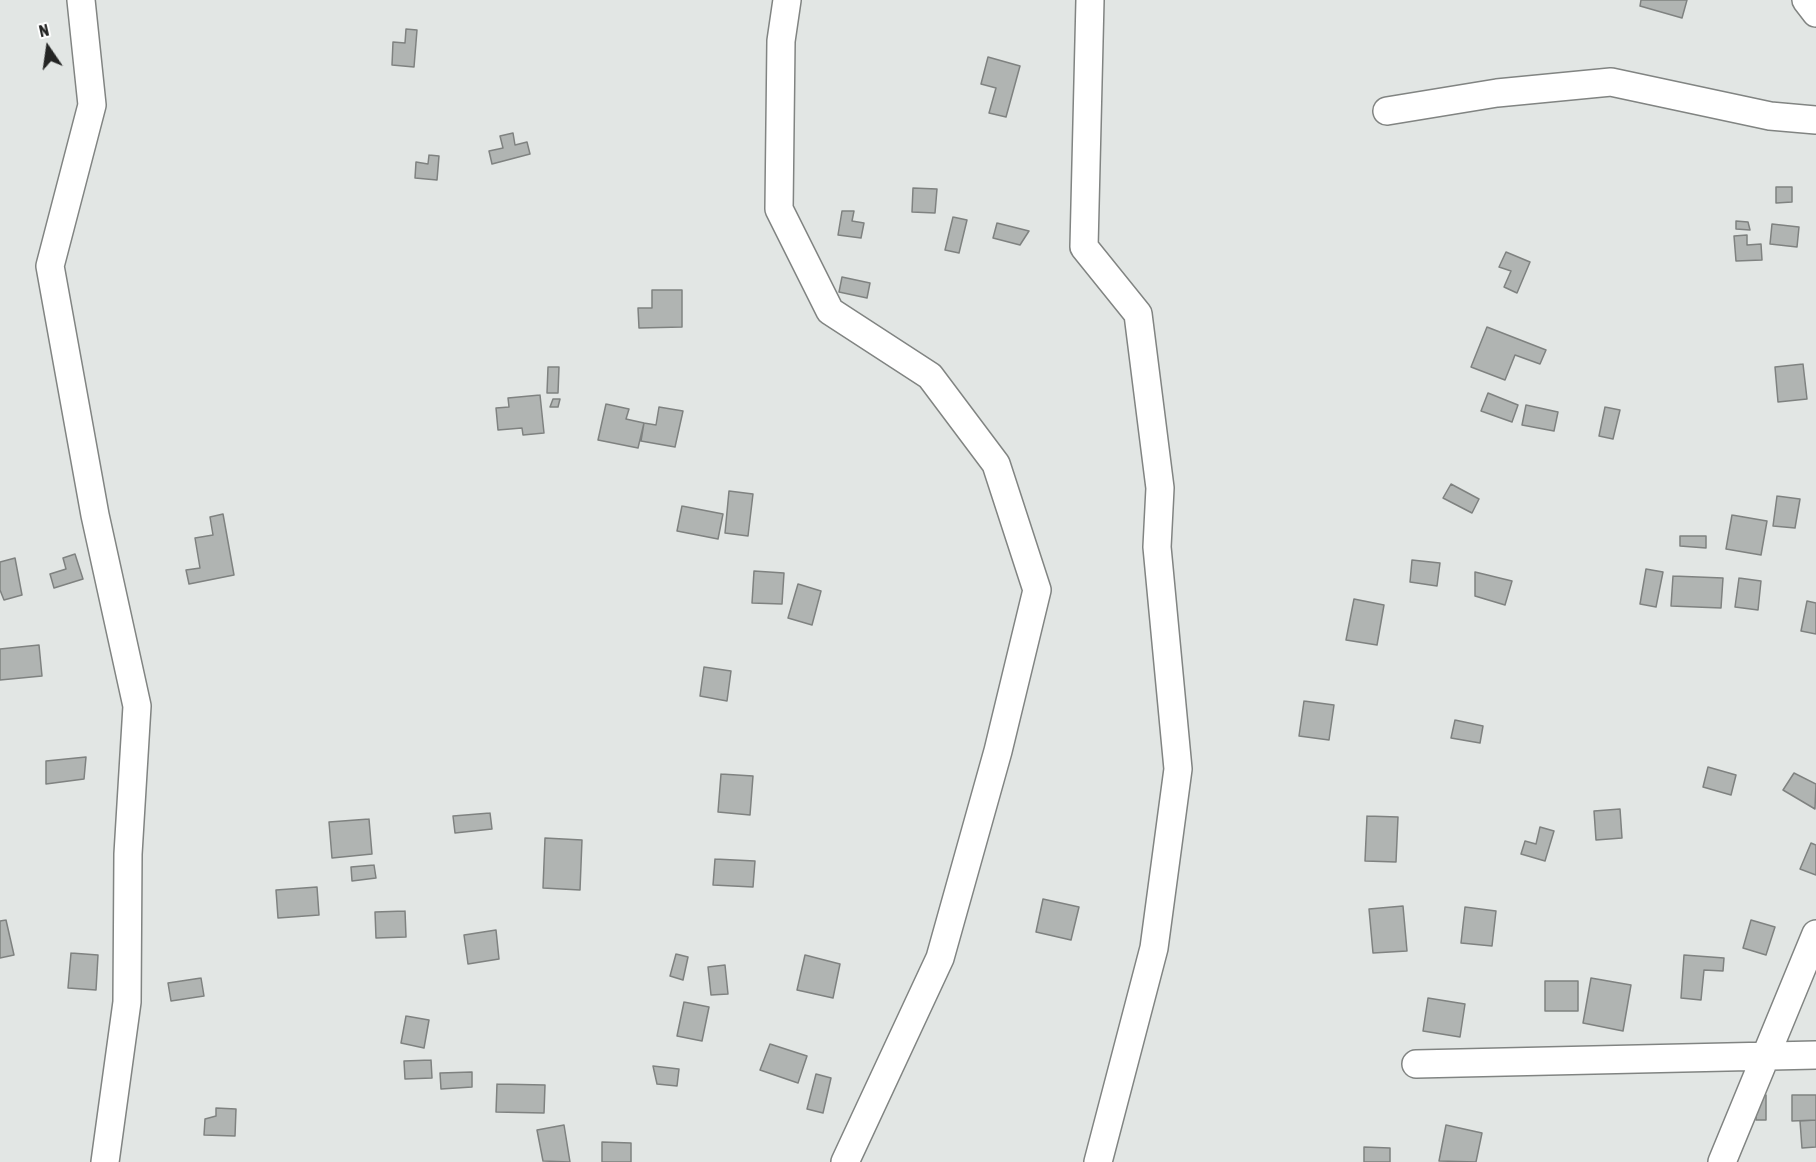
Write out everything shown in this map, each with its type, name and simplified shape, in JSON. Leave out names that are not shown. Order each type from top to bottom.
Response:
[{"type":"street","points":[[81,0],[92,105],[50,266],[95,515],[138,706],[128,854],[127,1002],[105,1162]]},
{"type":"street","points":[[788,0],[781,41],[779,209],[830,311],[930,376],[996,464],[1037,590],[998,751],[940,958],[845,1162]]},
{"type":"street","points":[[1090,0],[1084,248],[1138,314],[1160,488],[1157,548],[1178,769],[1154,948],[1098,1162]]},
{"type":"street","points":[[1806,0],[1816,13]]},
{"type":"street","points":[[1387,111],[1497,93],[1611,82],[1770,116],[1816,120]]},
{"type":"street","points":[[1722,1162],[1816,934]]},
{"type":"street","points":[[1416,1064],[1816,1055]]},
{"type":"building","points":[[1641,0],[1687,0],[1682,18],[1640,6]]},
{"type":"building","points":[[406,29],[417,30],[414,67],[392,65],[393,42],[405,43]]},
{"type":"building","points":[[988,57],[1020,66],[1006,117],[989,113],[996,88],[981,84]]},
{"type":"building","points":[[513,133],[515,145],[527,142],[530,154],[492,164],[489,151],[503,148],[500,136]]},
{"type":"building","points":[[429,155],[439,156],[437,180],[415,178],[416,162],[428,164]]},
{"type":"building","points":[[1776,187],[1792,187],[1792,202],[1776,203]]},
{"type":"building","points":[[913,188],[937,189],[935,213],[912,212]]},
{"type":"building","points":[[842,211],[854,211],[852,221],[864,223],[861,238],[838,235]]},
{"type":"building","points":[[953,217],[967,220],[959,253],[945,250]]},
{"type":"building","points":[[1736,221],[1748,222],[1750,230],[1736,229]]},
{"type":"building","points":[[997,223],[1029,231],[1020,245],[993,238]]},
{"type":"building","points":[[1772,224],[1799,227],[1797,247],[1770,244]]},
{"type":"building","points":[[1747,235],[1747,245],[1761,244],[1762,260],[1736,261],[1734,236]]},
{"type":"building","points":[[1506,252],[1530,262],[1517,293],[1504,287],[1511,271],[1499,267]]},
{"type":"building","points":[[842,277],[870,283],[867,298],[839,292]]},
{"type":"building","points":[[652,290],[682,290],[682,327],[639,328],[638,308],[652,308]]},
{"type":"building","points":[[1487,327],[1546,350],[1540,364],[1515,355],[1505,380],[1471,367]]},
{"type":"building","points":[[1803,364],[1807,399],[1778,402],[1775,367]]},
{"type":"building","points":[[548,367],[559,367],[558,393],[547,393]]},
{"type":"building","points":[[1488,393],[1518,405],[1512,422],[1481,411]]},
{"type":"building","points":[[540,395],[544,433],[523,435],[522,428],[498,430],[496,408],[509,407],[508,398]]},
{"type":"building","points":[[553,399],[560,399],[558,407],[550,407]]},
{"type":"building","points":[[606,404],[629,409],[626,419],[644,423],[638,448],[598,440]]},
{"type":"building","points":[[1526,405],[1558,412],[1554,431],[1522,425]]},
{"type":"building","points":[[659,407],[683,411],[675,447],[641,441],[644,423],[656,425]]},
{"type":"building","points":[[1605,407],[1620,410],[1613,439],[1599,436]]},
{"type":"building","points":[[1451,484],[1479,499],[1472,513],[1443,498]]},
{"type":"building","points":[[729,491],[753,494],[748,536],[725,533]]},
{"type":"building","points":[[1777,496],[1800,499],[1795,528],[1773,526]]},
{"type":"building","points":[[682,506],[723,514],[718,539],[677,531]]},
{"type":"building","points":[[223,514],[234,575],[189,584],[186,570],[200,568],[195,538],[213,535],[210,517]]},
{"type":"building","points":[[1732,515],[1767,521],[1761,555],[1726,549]]},
{"type":"building","points":[[1680,536],[1706,536],[1706,548],[1680,546]]},
{"type":"building","points":[[75,554],[83,579],[54,588],[50,574],[66,569],[63,558]]},
{"type":"building","points":[[15,558],[22,595],[4,600],[0,590],[0,562]]},
{"type":"building","points":[[1412,560],[1440,563],[1437,586],[1410,582]]},
{"type":"building","points":[[1646,569],[1663,572],[1656,607],[1640,604]]},
{"type":"building","points":[[754,571],[784,573],[782,604],[752,603]]},
{"type":"building","points":[[1475,572],[1512,581],[1505,605],[1475,596]]},
{"type":"building","points":[[1673,576],[1723,578],[1721,608],[1671,606]]},
{"type":"building","points":[[1739,578],[1761,581],[1758,610],[1735,607]]},
{"type":"building","points":[[798,584],[821,591],[812,625],[788,618]]},
{"type":"building","points":[[1354,599],[1384,605],[1377,645],[1346,640]]},
{"type":"building","points":[[1807,601],[1816,603],[1816,634],[1801,631]]},
{"type":"building","points":[[39,645],[42,676],[0,680],[0,649]]},
{"type":"building","points":[[704,667],[731,671],[727,701],[700,696]]},
{"type":"building","points":[[1304,701],[1334,705],[1329,740],[1299,736]]},
{"type":"building","points":[[1455,720],[1483,726],[1480,743],[1451,738]]},
{"type":"building","points":[[86,757],[84,779],[46,784],[46,761]]},
{"type":"building","points":[[1708,767],[1736,775],[1731,795],[1703,787]]},
{"type":"building","points":[[1794,773],[1816,784],[1815,809],[1783,790]]},
{"type":"building","points":[[721,774],[753,776],[750,815],[718,812]]},
{"type":"building","points":[[1620,809],[1622,838],[1596,840],[1594,811]]},
{"type":"building","points":[[490,813],[492,829],[455,833],[453,816]]},
{"type":"building","points":[[1367,816],[1398,817],[1396,862],[1365,861]]},
{"type":"building","points":[[369,819],[372,854],[332,858],[329,822]]},
{"type":"building","points":[[1540,827],[1554,831],[1545,861],[1521,854],[1525,841],[1536,844]]},
{"type":"building","points":[[545,838],[582,840],[580,890],[543,888]]},
{"type":"building","points":[[1811,843],[1816,845],[1816,875],[1800,869]]},
{"type":"building","points":[[715,859],[755,861],[753,887],[713,885]]},
{"type":"building","points":[[374,865],[376,878],[352,881],[351,867]]},
{"type":"building","points":[[317,887],[319,915],[278,918],[276,890]]},
{"type":"building","points":[[1043,899],[1079,907],[1071,940],[1036,932]]},
{"type":"building","points":[[1403,906],[1407,951],[1373,953],[1369,909]]},
{"type":"building","points":[[1465,907],[1496,911],[1492,946],[1461,943]]},
{"type":"building","points":[[405,911],[406,937],[376,938],[375,912]]},
{"type":"building","points":[[6,920],[14,955],[0,958],[0,921]]},
{"type":"building","points":[[1751,920],[1775,927],[1766,955],[1743,948]]},
{"type":"building","points":[[496,930],[499,959],[468,964],[464,935]]},
{"type":"building","points":[[71,953],[98,955],[96,990],[68,988]]},
{"type":"building","points":[[676,954],[688,957],[683,980],[670,976]]},
{"type":"building","points":[[805,955],[840,964],[833,998],[797,990]]},
{"type":"building","points":[[1684,955],[1724,958],[1723,971],[1704,970],[1701,1000],[1681,998]]},
{"type":"building","points":[[725,965],[728,994],[711,995],[708,967]]},
{"type":"building","points":[[201,978],[204,996],[171,1001],[168,983]]},
{"type":"building","points":[[1591,978],[1631,985],[1623,1031],[1583,1023]]},
{"type":"building","points":[[1545,981],[1578,981],[1578,1011],[1545,1011]]},
{"type":"building","points":[[1428,998],[1465,1004],[1460,1037],[1423,1031]]},
{"type":"building","points":[[684,1002],[709,1007],[702,1041],[677,1036]]},
{"type":"building","points":[[406,1016],[429,1020],[424,1048],[401,1043]]},
{"type":"building","points":[[770,1044],[807,1056],[798,1083],[760,1070]]},
{"type":"building","points":[[431,1060],[432,1078],[405,1079],[404,1061]]},
{"type":"building","points":[[653,1066],[679,1069],[677,1086],[657,1084]]},
{"type":"building","points":[[472,1072],[472,1087],[441,1089],[440,1073]]},
{"type":"building","points":[[816,1074],[831,1078],[823,1113],[807,1109]]},
{"type":"building","points":[[497,1084],[545,1085],[544,1113],[496,1112]]},
{"type":"building","points":[[1756,1095],[1766,1095],[1766,1120],[1756,1120]]},
{"type":"building","points":[[1792,1095],[1816,1095],[1816,1120],[1792,1121]]},
{"type":"building","points":[[216,1108],[236,1109],[235,1136],[204,1135],[205,1119],[216,1116]]},
{"type":"building","points":[[1816,1120],[1816,1147],[1802,1148],[1800,1121]]},
{"type":"building","points":[[564,1125],[570,1162],[543,1161],[537,1130]]},
{"type":"building","points":[[1446,1125],[1482,1133],[1476,1162],[1439,1161]]},
{"type":"building","points":[[602,1142],[631,1143],[631,1162],[602,1162]]},
{"type":"building","points":[[1364,1147],[1390,1148],[1390,1162],[1364,1162]]}]
